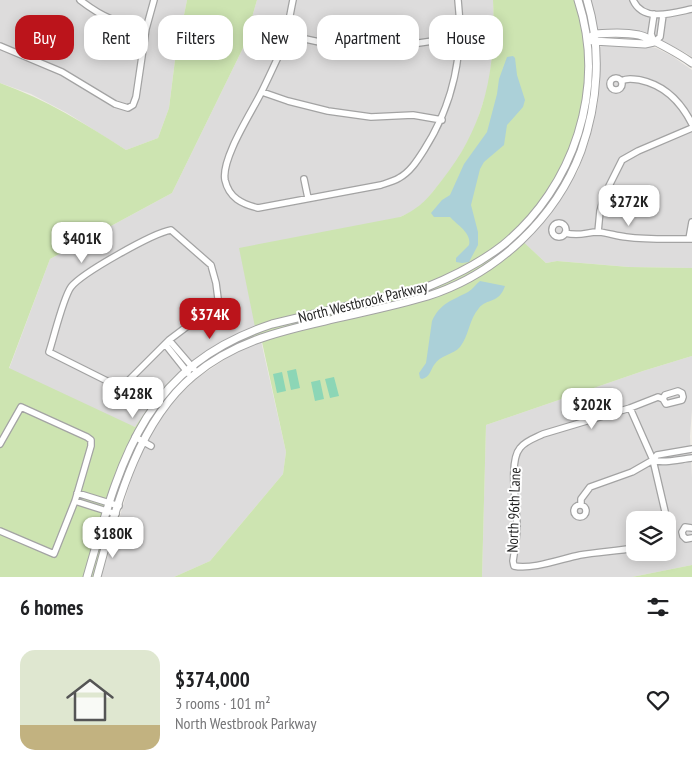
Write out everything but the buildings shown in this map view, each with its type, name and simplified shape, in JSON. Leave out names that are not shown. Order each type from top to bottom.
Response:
[{"type":"street","points":[[80,0],[103,15]]},
{"type":"street","points":[[148,22],[154,0]]},
{"type":"street","points":[[290,15],[293,0]]},
{"type":"street","points":[[458,0],[459,15]]},
{"type":"street","name":"North Westbrook Parkway","points":[[87,577],[107,511],[135,436],[163,394],[189,369],[218,348],[250,331],[426,287],[472,266],[504,244],[538,210],[562,173],[581,125],[587,95],[588,39],[578,0]]},
{"type":"street","name":"North Westbrook Parkway","points":[[97,577],[116,514],[143,441],[170,400],[194,375],[222,356],[253,340],[280,331],[429,295],[476,274],[509,251],[545,215],[570,177],[589,124],[597,72],[595,34],[587,0]]},
{"type":"street","points":[[633,0],[645,13],[663,15],[692,9]]},
{"type":"street","points":[[654,14],[651,34],[654,42]]},
{"type":"street","points":[[588,39],[595,42],[645,44],[654,42],[660,37],[663,15]]},
{"type":"street","points":[[588,39],[595,34],[626,33],[641,35],[679,54],[692,63]]},
{"type":"street","points":[[307,39],[348,48],[378,49],[429,42]]},
{"type":"street","points":[[0,46],[62,72],[115,104],[128,108],[133,105],[136,97],[141,60]]},
{"type":"street","points":[[276,60],[229,156],[225,171],[225,180],[229,192],[241,204],[258,208],[381,185],[399,178],[414,166],[442,120],[456,75],[458,60]]},
{"type":"street","points":[[621,81],[628,78],[659,86],[675,99],[688,114],[692,124]]},
{"type":"street","points":[[262,92],[328,111],[371,117],[413,115],[442,120]]},
{"type":"street","points":[[598,232],[600,211],[605,194],[622,160],[638,151],[692,128]]},
{"type":"street","points":[[304,179],[308,198]]},
{"type":"street","points":[[565,233],[573,236],[598,232],[626,238],[691,239],[692,222]]},
{"type":"street","points":[[170,230],[211,266],[216,283],[219,306],[206,313],[167,342],[124,384],[116,386],[49,352],[72,286],[86,274],[137,244],[161,232],[170,230]]},
{"type":"street","points":[[370,301],[372,310]]},
{"type":"street","points":[[303,317],[305,325]]},
{"type":"street","points":[[250,331],[253,340]]},
{"type":"street","points":[[167,342],[194,375]]},
{"type":"street","points":[[663,399],[658,397],[630,408],[653,460],[665,511]]},
{"type":"street","points":[[0,444],[21,406],[87,436],[91,440],[91,446],[75,500],[54,554],[0,531]]},
{"type":"street","name":"North 96th Lane","points":[[626,549],[581,555],[520,567],[514,566],[517,526],[514,497],[514,466],[519,449],[543,434],[630,408]]},
{"type":"street","points":[[135,436],[151,446]]},
{"type":"street","points":[[581,505],[581,499],[590,487],[632,472],[653,460],[657,455],[692,449]]},
{"type":"street","points":[[653,460],[659,463],[675,459],[692,458]]},
{"type":"street","points":[[77,492],[119,506]]},
{"type":"street","points":[[75,500],[116,514]]},
{"type":"street","points":[[684,538],[682,532],[684,529],[687,527],[692,528]]},
{"type":"street","points":[[676,540],[692,538]]},
{"type":"shaded area","points":[[0,0],[187,0],[184,15],[158,15],[158,60],[175,60],[169,108],[158,138],[126,150],[67,113],[31,94],[0,83]]},
{"type":"shaded area","points":[[257,0],[493,0],[493,15],[429,15],[429,60],[492,60],[489,85],[474,130],[455,164],[424,203],[415,210],[400,217],[255,327],[235,335],[208,351],[170,381],[135,427],[0,383],[9,369],[50,259],[172,193],[243,48],[243,60],[307,60],[307,15],[253,15]]},
{"type":"shaded area","points":[[590,0],[692,0],[692,57],[665,42],[642,34],[598,30]]},
{"type":"shaded area","points":[[606,44],[634,44],[656,48],[672,56],[692,70],[692,268],[629,267],[557,261],[546,263],[524,243],[547,217],[578,171],[590,138],[598,102],[600,81],[599,49],[602,45]]},
{"type":"shaded area","points":[[261,341],[286,452],[283,474],[210,561],[174,577],[101,577],[135,467],[159,421],[176,398],[196,379],[240,349]]},
{"type":"shaded area","points":[[692,356],[690,436],[692,565],[632,577],[482,577],[486,425]]},
{"type":"green space","points":[[187,0],[257,0],[253,15],[243,15],[243,48],[172,193],[50,259],[9,368],[135,427],[161,391],[179,372],[221,343],[255,327],[239,248],[400,217],[419,206],[433,192],[457,159],[469,138],[485,95],[491,60],[503,60],[503,15],[493,15],[493,0],[583,0],[588,17],[593,53],[590,89],[583,125],[572,161],[564,177],[533,221],[518,237],[546,263],[557,261],[629,267],[692,268],[692,356],[486,425],[482,577],[174,577],[210,561],[283,474],[286,452],[262,342],[240,349],[211,367],[184,390],[161,417],[144,446],[131,478],[101,577],[0,577],[0,83],[34,97],[65,113],[126,150],[158,138],[169,108],[175,60],[233,60],[233,15],[184,15]]},
{"type":"green space","points":[[296,369],[300,388],[291,390],[287,371]]},
{"type":"green space","points":[[282,372],[286,391],[277,393],[273,374]]},
{"type":"green space","points":[[334,377],[339,396],[330,398],[325,379]]},
{"type":"green space","points":[[320,380],[324,399],[315,401],[311,382]]},
{"type":"green space","points":[[692,565],[692,577],[632,577]]},
{"type":"water","points":[[513,56],[525,100],[523,107],[507,125],[504,145],[484,162],[480,169],[471,205],[478,232],[478,245],[469,262],[456,262],[456,258],[469,245],[466,233],[450,217],[434,217],[431,213],[442,200],[450,195],[464,164],[487,132],[499,79],[507,57]]},
{"type":"water","points":[[480,281],[505,286],[500,296],[482,305],[476,312],[460,347],[437,362],[427,377],[420,378],[419,373],[426,363],[432,321],[435,315],[443,306],[468,292]]}]
